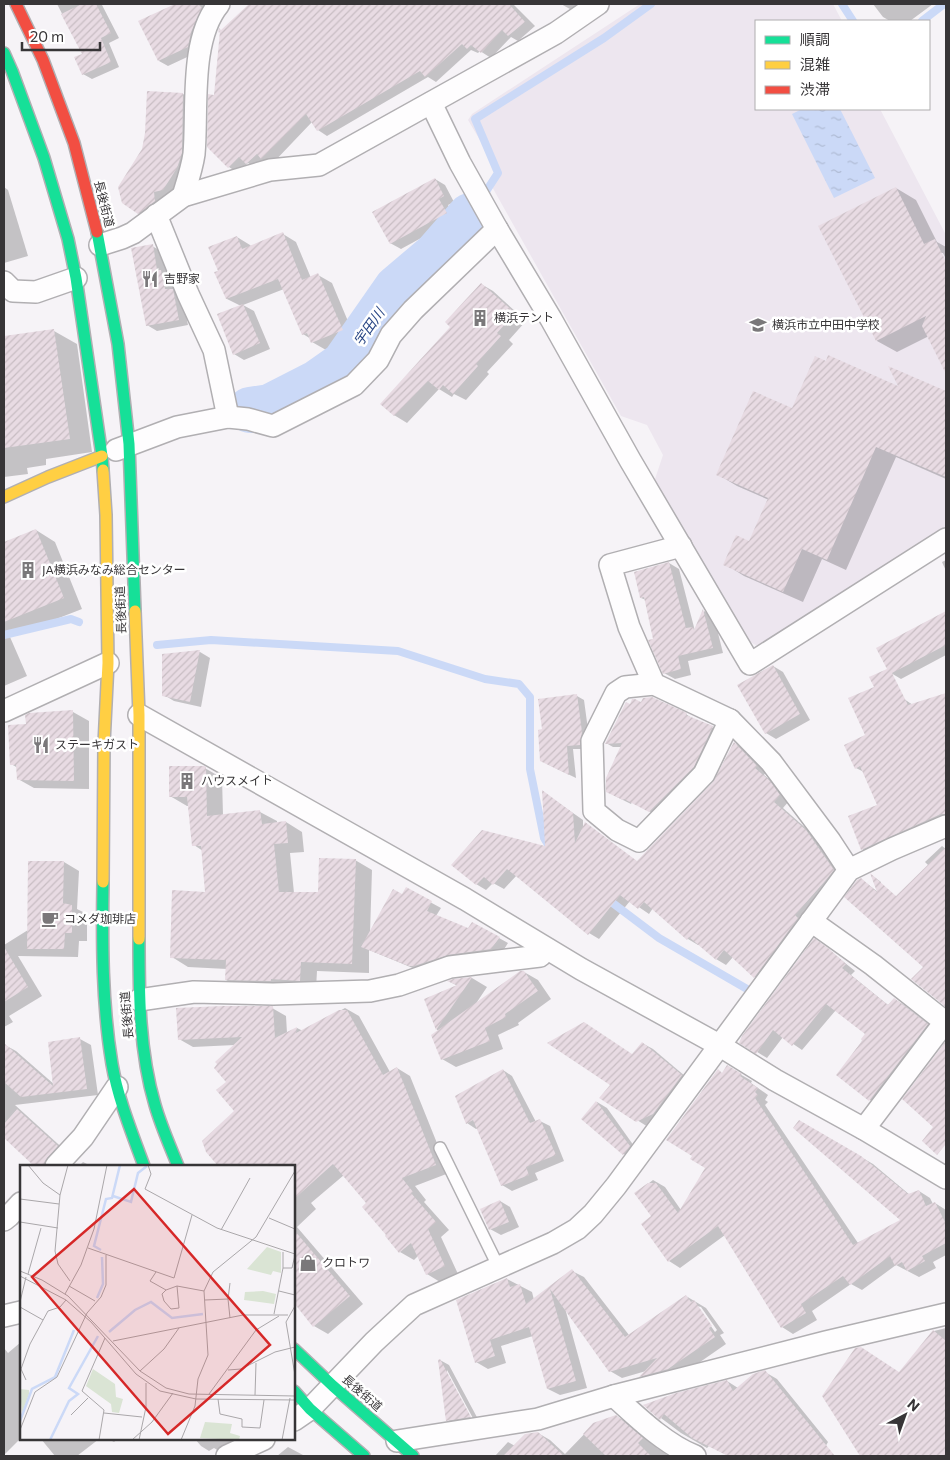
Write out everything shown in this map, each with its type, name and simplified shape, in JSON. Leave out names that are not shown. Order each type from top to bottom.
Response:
[{"type":"main road","name":"長後街道","points":[[16,4],[43,60],[74,143],[100,244],[118,344],[129,444],[139,715],[138,1000],[146,1068],[155,1106],[178,1165]]},
{"type":"main road","name":"長後街道","points":[[4,53],[44,158],[68,239],[76,278],[102,456],[106,515],[108,663],[104,744],[102,932],[105,998],[112,1065],[121,1102],[144,1165]]},
{"type":"main road","points":[[4,497],[102,456]]},
{"type":"main road","name":"長後街道","points":[[295,1350],[413,1456]]},
{"type":"main road","points":[[295,1393],[302,1414],[364,1456]]},
{"type":"street","points":[[183,196],[194,157],[199,49],[212,12],[219,4]]},
{"type":"street","points":[[100,244],[133,233],[183,196],[270,170],[320,165],[556,34],[598,4]]},
{"type":"street","points":[[431,103],[460,163],[497,229],[750,664],[946,540]]},
{"type":"street","points":[[156,215],[188,294],[214,350],[228,417]]},
{"type":"street","points":[[102,456],[177,427],[228,417],[248,419],[273,426],[354,385],[378,360],[391,335],[402,322],[497,229]]},
{"type":"street","points":[[4,282],[13,291],[36,292],[76,278]]},
{"type":"street","points":[[654,684],[629,627],[610,565],[681,546]]},
{"type":"street","points":[[4,711],[108,663]]},
{"type":"street","points":[[730,720],[704,774],[639,841],[617,830],[594,811],[592,741],[616,693],[625,687],[654,684],[730,720],[771,762],[830,841],[849,870]]},
{"type":"street","points":[[139,715],[465,899],[581,969],[719,1045],[775,1080],[864,1129],[946,1178]]},
{"type":"street","points":[[302,1414],[333,1386],[374,1342],[414,1305],[499,1268],[577,1229],[593,1214],[633,1163],[849,870],[946,826]]},
{"type":"street","points":[[811,921],[945,1021],[864,1129]]},
{"type":"street","points":[[138,1000],[194,992],[273,994],[370,991],[399,985],[450,967],[540,956],[547,948]]},
{"type":"street","points":[[57,1165],[83,1137],[118,1087]]},
{"type":"street","points":[[4,1220],[20,1204]]},
{"type":"street","points":[[4,1316],[20,1312]]},
{"type":"street","points":[[396,1442],[538,1419],[614,1396],[826,1342],[946,1314]]},
{"type":"street","points":[[614,1396],[647,1426],[687,1453],[695,1456]]},
{"type":"street","points":[[227,1456],[262,1440]]},
{"type":"lane","points":[[440,1148],[499,1268]]},
{"type":"shaded area","name":"横浜市立中田中学校","points":[[640,4],[833,4],[841,20],[755,20],[755,110],[881,110],[946,235],[946,526],[759,647],[745,639],[654,482],[663,455],[647,425],[621,416],[491,185],[499,172],[468,120],[472,114]]},
{"type":"water","points":[[800,110],[841,110],[875,178],[834,198],[792,114]]},
{"type":"building","points":[[82,4],[96,4],[111,33],[101,38],[111,62],[82,75],[74,57],[82,54],[61,14]]},
{"type":"building","points":[[175,4],[198,4],[202,8],[191,32],[188,47],[158,61],[138,21]]},
{"type":"building","points":[[249,4],[509,4],[525,22],[508,36],[502,30],[481,53],[471,45],[467,49],[462,44],[425,77],[420,71],[317,131],[306,114],[261,159],[257,154],[246,164],[239,157],[228,168],[207,147],[208,94],[214,95],[219,28],[221,30]]},
{"type":"building","points":[[147,91],[183,93],[182,153],[177,168],[163,190],[154,192],[155,201],[138,214],[122,203],[118,187],[142,149],[145,133]]},
{"type":"building","points":[[435,178],[444,196],[439,199],[447,213],[390,244],[372,212]]},
{"type":"building","points":[[896,187],[924,244],[935,239],[946,262],[946,374],[922,326],[926,316],[876,341],[818,226]]},
{"type":"building","points":[[283,232],[302,280],[318,273],[343,330],[311,343],[307,333],[302,335],[278,279],[226,299],[214,272],[218,271],[208,247],[237,236],[242,249]]},
{"type":"building","name":"吉野家","points":[[153,244],[157,270],[161,270],[165,289],[173,289],[179,320],[146,326],[131,248]]},
{"type":"building","points":[[481,283],[515,313],[497,333],[501,336],[453,394],[443,385],[439,390],[428,381],[394,416],[380,404],[450,327],[445,322]]},
{"type":"building","points":[[243,304],[260,343],[233,355],[217,314]]},
{"type":"building","points":[[54,329],[70,439],[4,448],[4,336]]},
{"type":"building","points":[[828,355],[898,386],[888,366],[946,391],[946,477],[876,447],[827,560],[802,549],[783,592],[723,565],[736,535],[749,541],[768,498],[716,475],[753,391],[792,408],[815,356],[826,361]]},
{"type":"building","name":"JA横浜みなみ総合センター","points":[[36,529],[64,598],[4,622],[4,542]]},
{"type":"building","points":[[669,562],[686,628],[693,627],[694,630],[703,609],[713,648],[678,656],[681,669],[663,674],[648,640],[653,639],[644,597],[640,598],[634,572]]},
{"type":"building","points":[[946,611],[946,645],[892,673],[908,705],[946,693],[946,814],[941,814],[861,850],[848,816],[877,805],[860,766],[855,769],[844,745],[865,735],[848,698],[874,687],[869,677],[887,669],[876,648]]},
{"type":"building","points":[[200,650],[190,702],[162,696],[162,654]]},
{"type":"building","points":[[773,665],[800,714],[765,734],[737,685]]},
{"type":"building","points":[[577,694],[582,732],[580,745],[567,746],[569,775],[540,761],[538,730],[542,729],[538,699]]},
{"type":"building","points":[[652,697],[687,713],[686,715],[713,726],[694,767],[649,812],[606,792],[606,778],[622,743],[605,744],[626,702],[630,704],[632,699],[635,699],[641,702],[643,698]]},
{"type":"building","name":"ステーキガスト","points":[[73,710],[74,781],[17,780],[16,765],[10,765],[8,725],[26,724],[25,715],[29,713]]},
{"type":"building","points":[[734,742],[757,766],[755,768],[770,781],[780,795],[774,802],[806,830],[834,870],[795,915],[798,918],[754,978],[724,950],[716,960],[689,937],[687,940],[644,902],[638,909],[620,895],[588,935],[507,869],[493,885],[484,877],[476,885],[451,865],[482,830],[545,846],[542,790],[573,813],[575,843],[585,822],[637,861],[713,782]]},
{"type":"building","points":[[169,766],[206,767],[207,816],[260,810],[262,824],[286,821],[288,843],[274,844],[279,892],[318,892],[319,858],[356,859],[352,964],[301,962],[300,981],[271,979],[271,981],[225,980],[226,960],[170,958],[172,890],[205,892],[201,846],[192,846],[187,797],[169,797]]},
{"type":"building","points":[[946,847],[946,1007],[911,979],[923,967],[844,897],[857,880],[861,878],[877,892],[870,873],[896,896]]},
{"type":"building","name":"コメダ珈琲店","points":[[28,861],[64,861],[63,903],[72,905],[72,933],[65,933],[64,949],[27,949]]},
{"type":"building","points":[[406,887],[432,901],[427,911],[468,928],[472,922],[500,937],[491,949],[448,955],[414,966],[409,966],[361,947],[393,889],[402,894]]},
{"type":"building","points":[[814,938],[846,964],[842,968],[888,1005],[894,998],[928,1024],[869,1101],[836,1075],[862,1041],[861,1039],[865,1034],[826,1004],[792,1046],[773,1030],[756,1054],[739,1043],[742,1036]]},
{"type":"building","points":[[4,947],[28,987],[4,1002]]},
{"type":"building","points":[[520,971],[524,971],[538,991],[505,1014],[506,1017],[485,1028],[490,1041],[441,1060],[431,1035]]},
{"type":"building","points":[[472,977],[436,1030],[424,999],[457,985],[447,981]]},
{"type":"building","points":[[273,1006],[275,1038],[297,1027],[296,1033],[339,1010],[347,1010],[383,1075],[397,1067],[436,1165],[402,1178],[413,1192],[411,1193],[436,1222],[428,1229],[445,1266],[426,1275],[411,1243],[399,1253],[362,1207],[366,1203],[333,1164],[295,1198],[295,1165],[217,1165],[206,1152],[202,1141],[234,1111],[216,1090],[226,1082],[214,1068],[217,1064],[215,1062],[242,1037],[178,1040],[176,1008]]},
{"type":"building","points":[[584,1022],[632,1054],[642,1042],[682,1075],[653,1114],[636,1122],[599,1098],[610,1085],[547,1043]]},
{"type":"building","points":[[80,1037],[87,1089],[21,1097],[4,1082],[4,1043],[53,1086],[48,1042]]},
{"type":"building","points":[[946,1041],[946,1144],[937,1155],[922,1141],[933,1127],[902,1099]]},
{"type":"building","points":[[727,1065],[742,1074],[740,1076],[758,1088],[755,1092],[758,1095],[755,1098],[853,1245],[900,1220],[793,1128],[799,1120],[861,1156],[908,1194],[919,1190],[926,1206],[935,1202],[946,1224],[946,1243],[922,1256],[925,1261],[907,1271],[902,1262],[895,1266],[890,1256],[850,1285],[843,1276],[801,1304],[806,1313],[781,1328],[718,1226],[668,1262],[641,1224],[651,1216],[634,1193],[648,1183],[656,1183],[678,1213],[705,1168],[690,1159],[692,1156],[666,1140],[718,1069],[722,1073]]},
{"type":"building","points":[[503,1069],[530,1123],[540,1119],[556,1155],[526,1167],[529,1175],[501,1186],[473,1120],[466,1124],[455,1096]]},
{"type":"building","points":[[596,1101],[630,1146],[623,1155],[581,1119]]},
{"type":"building","points":[[17,1109],[58,1146],[47,1158],[44,1165],[33,1165],[4,1138],[4,1124]]},
{"type":"building","points":[[500,1200],[509,1222],[489,1230],[480,1209]]},
{"type":"building","name":"クロトワ","points":[[295,1231],[350,1296],[313,1327],[295,1304]]},
{"type":"building","points":[[572,1269],[625,1337],[686,1295],[691,1302],[694,1300],[712,1326],[709,1328],[715,1337],[668,1369],[639,1377],[657,1358],[609,1372],[550,1289],[576,1381],[547,1389],[529,1327],[490,1340],[495,1356],[475,1363],[456,1300],[507,1278],[510,1287],[520,1284],[526,1304]]},
{"type":"building","points":[[933,1330],[946,1341],[946,1456],[860,1456],[822,1396],[855,1348],[861,1347],[899,1372]]},
{"type":"building","points":[[440,1359],[471,1417],[446,1421],[438,1360]]},
{"type":"building","points":[[765,1370],[835,1456],[728,1456],[692,1438],[664,1414],[660,1420],[643,1405],[676,1393],[727,1380],[733,1391],[753,1374]]},
{"type":"building","points":[[616,1415],[643,1438],[638,1443],[651,1456],[606,1456],[583,1434],[593,1423]]},
{"type":"building","points":[[538,1432],[564,1456],[503,1456],[525,1434]]},
{"type":"waterway","points":[[470,216],[498,173],[475,119],[604,38],[651,4]]},
{"type":"waterway","points":[[842,4],[852,20]]},
{"type":"waterway","points":[[923,20],[944,4]]},
{"type":"waterway","name":"宇田川","points":[[250,410],[270,407],[317,383],[344,364],[397,288],[436,255],[470,216]]},
{"type":"waterway","points":[[4,635],[71,619],[79,622]]},
{"type":"waterway","points":[[157,645],[211,640],[398,651],[485,679],[519,684],[530,697],[530,769],[544,838],[550,848]]},
{"type":"waterway","points":[[606,898],[659,938],[747,989]]},
{"type":"traffic: fast","points":[[4,53],[44,158],[68,239],[76,278],[103,470]]},
{"type":"traffic: fast","points":[[97,232],[118,344],[129,444],[135,611]]},
{"type":"traffic: fast","points":[[103,882],[103,973],[106,1019],[112,1064],[126,1116],[144,1165]]},
{"type":"traffic: fast","points":[[139,939],[141,1022],[146,1064],[157,1113],[178,1165]]},
{"type":"traffic: fast","points":[[295,1350],[413,1456]]},
{"type":"traffic: fast","points":[[295,1392],[310,1409],[364,1456]]},
{"type":"traffic: slow","points":[[4,497],[102,456]]},
{"type":"traffic: slow","points":[[103,470],[106,515],[108,663],[104,744],[103,882]]},
{"type":"traffic: slow","points":[[135,611],[139,715],[139,939]]},
{"type":"traffic: jam","points":[[16,4],[43,60],[74,143],[97,232]]},
{"type":"place","name":"吉野家","points":[[150,279]]},
{"type":"place","name":"横浜テント","points":[[480,318]]},
{"type":"place","name":"横浜市立中田中学校","points":[[758,325]]},
{"type":"place","name":"JA横浜みなみ総合センター","points":[[28,570]]},
{"type":"place","name":"ステーキガスト","points":[[41,745]]},
{"type":"place","name":"ハウスメイト","points":[[187,781]]},
{"type":"place","name":"コメダ珈琲店","points":[[50,919]]},
{"type":"place","name":"クロトワ","points":[[308,1263]]}]
